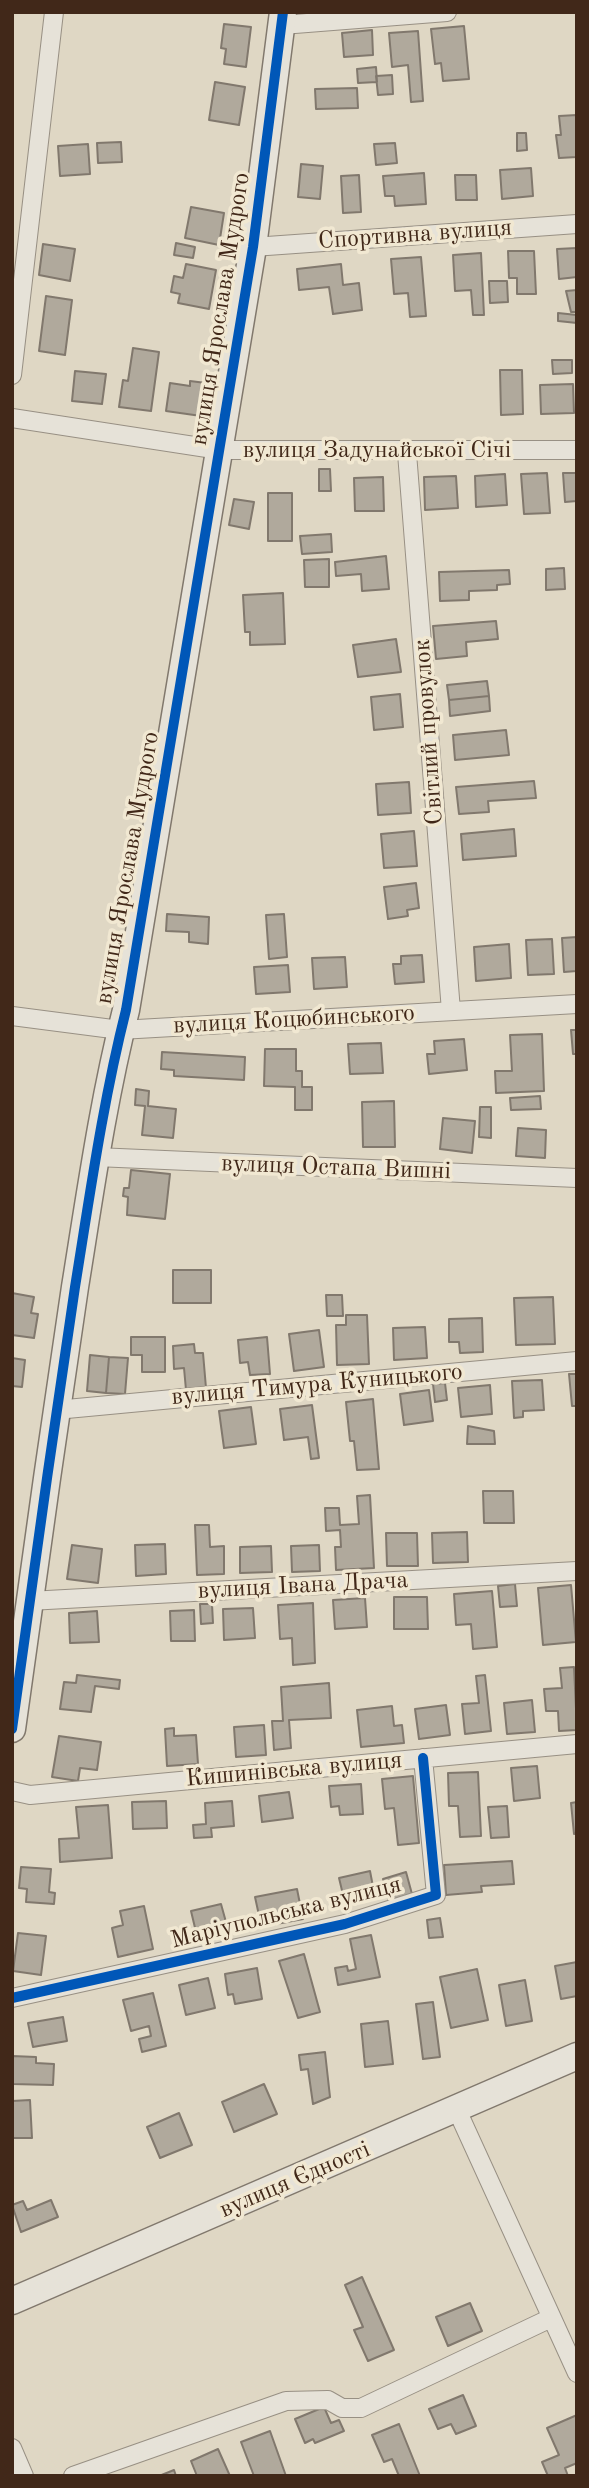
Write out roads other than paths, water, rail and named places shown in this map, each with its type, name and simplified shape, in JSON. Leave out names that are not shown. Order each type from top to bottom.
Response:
[{"type":"street","points":[[12,375],[54,12]]},
{"type":"street","points":[[282,19],[447,12]]},
{"type":"street","name":"вулиця Ярослава Мудрого","points":[[12,1729],[56,1410],[96,1157],[253,247],[282,19]]},
{"type":"street","name":"Спортивна вулиця","points":[[253,247],[577,224]]},
{"type":"street","name":"вулиця Задунайської Січі","points":[[12,418],[220,450],[407,453],[577,450]]},
{"type":"street","name":"Світлий провулок","points":[[407,453],[451,1011]]},
{"type":"street","name":"вулиця Коцюбинського","points":[[12,1016],[120,1030],[577,1004]]},
{"type":"street","name":"вулиця Остапа Вишні","points":[[96,1157],[577,1178]]},
{"type":"street","name":"вулиця Тимура Куницького","points":[[56,1410],[577,1360]]},
{"type":"street","name":"вулиця Івана Драча","points":[[29,1601],[577,1571]]},
{"type":"street","name":"Кишинівська вулиця","points":[[12,1791],[30,1795],[577,1744]]},
{"type":"street","name":"Маріупольська вулиця","points":[[12,1998],[345,1924],[436,1895],[423,1758]]},
{"type":"street","name":"вулиця Єдності","points":[[12,2301],[577,2056]]},
{"type":"street","points":[[457,2110],[577,2373]]},
{"type":"street","points":[[73,2476],[286,2401],[328,2400],[342,2408],[361,2408],[551,2318]]},
{"type":"street","points":[[12,2448],[24,2476]]}]
